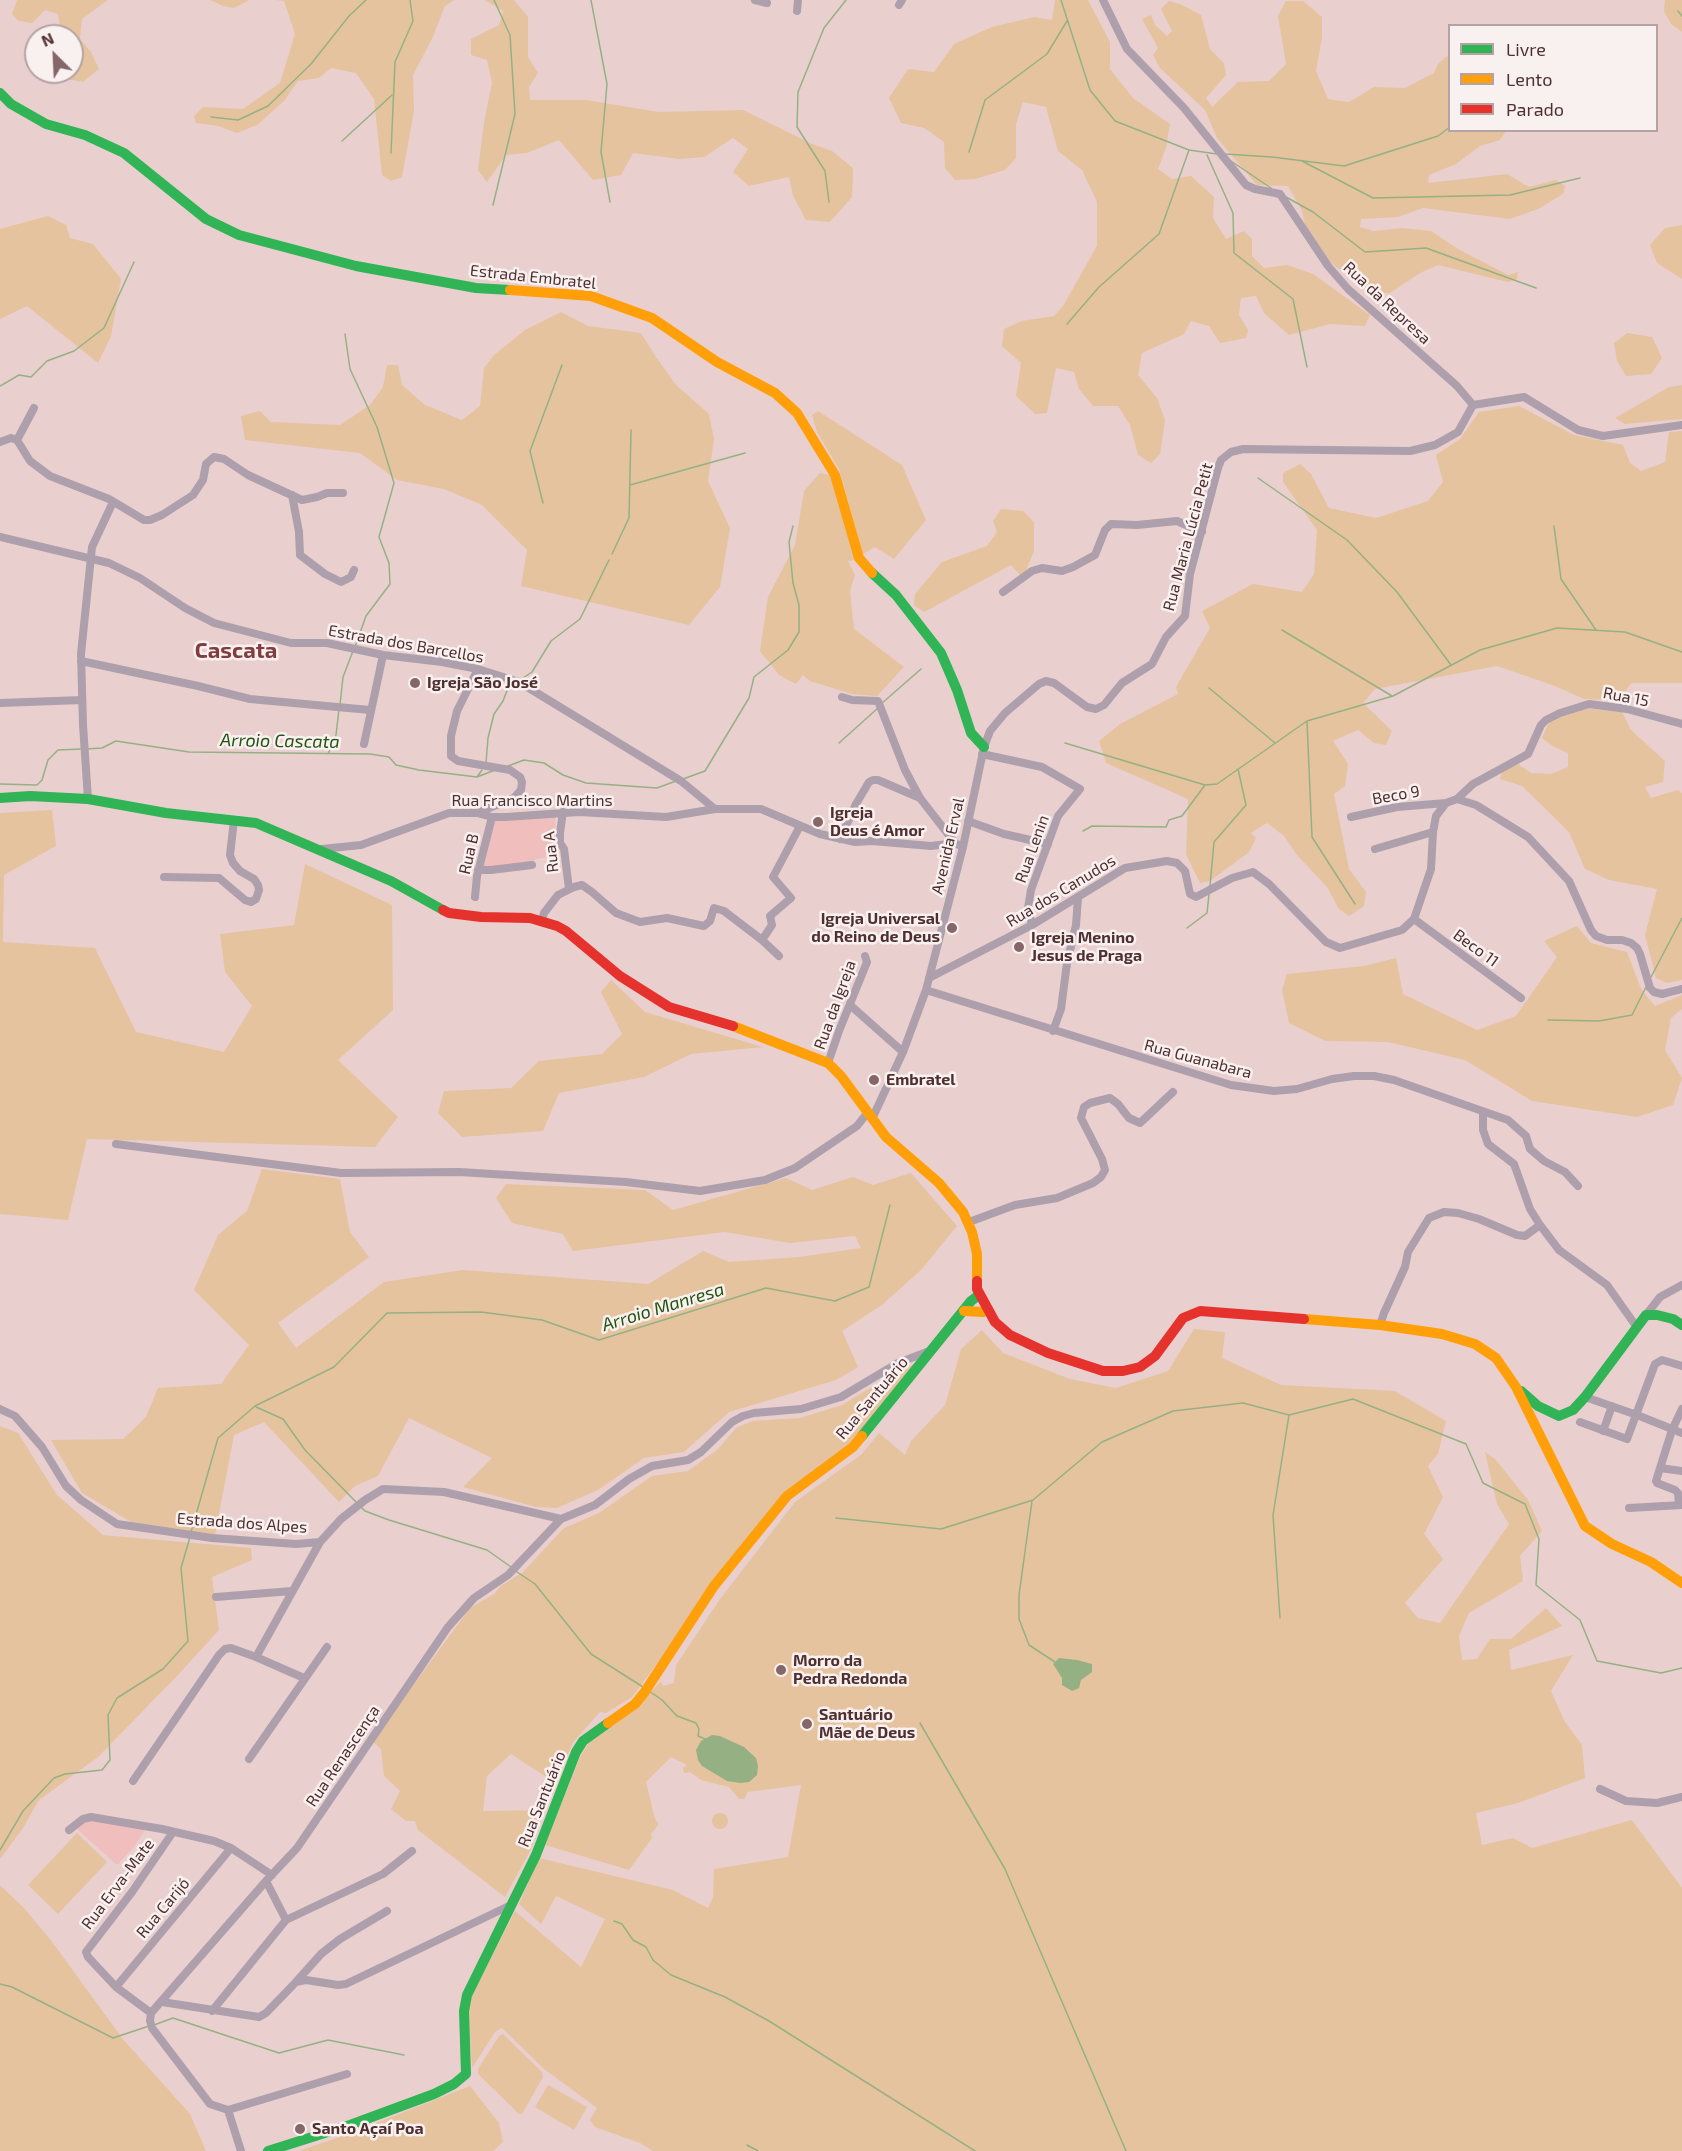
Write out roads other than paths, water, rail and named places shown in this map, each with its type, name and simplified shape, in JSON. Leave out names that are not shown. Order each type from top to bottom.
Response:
[{"type":"street","points":[[755,0],[767,3]]},
{"type":"street","points":[[797,11],[798,0]]},
{"type":"street","name":"Rua da Represa","points":[[1103,0],[1127,49],[1184,108],[1246,185],[1280,194],[1328,266],[1348,289],[1457,386],[1473,405]]},
{"type":"street","name":"Estrada Embratel","points":[[0,93],[11,104],[46,124],[86,135],[124,153],[206,219],[239,235],[356,266],[476,288],[591,296],[652,318],[706,355],[759,382],[797,413],[835,475],[859,558],[865,567],[896,595],[941,653],[957,690],[971,733],[983,751]]},
{"type":"street","points":[[1473,405],[1524,397],[1578,429],[1603,436],[1682,425]]},
{"type":"street","name":"Rua Maria Lúcia Petit","points":[[983,751],[990,731],[1005,713],[1039,684],[1047,681],[1054,683],[1087,707],[1096,709],[1104,705],[1122,682],[1152,664],[1166,637],[1185,616],[1190,574],[1218,468],[1221,460],[1231,452],[1243,449],[1410,451],[1435,445],[1458,432],[1473,405]]},
{"type":"street","points":[[18,440],[34,408]]},
{"type":"street","points":[[0,442],[11,438],[18,440],[30,461],[50,476],[113,502],[144,520],[162,515],[196,492],[203,480],[206,464],[214,458],[224,459],[248,476],[302,500],[327,493],[343,493]]},
{"type":"street","points":[[292,495],[299,532],[300,555],[325,574],[341,582],[351,577],[354,570]]},
{"type":"street","points":[[88,799],[81,661],[92,547],[113,502]]},
{"type":"street","points":[[1003,592],[1032,571],[1042,568],[1062,571],[1095,555],[1105,530],[1111,525],[1137,525],[1176,520],[1202,532]]},
{"type":"street","name":"Estrada dos Barcellos","points":[[0,537],[92,557],[109,563],[140,578],[185,608],[214,623],[291,643],[327,643],[383,655],[442,662],[478,669],[519,682],[681,781],[715,809]]},
{"type":"street","points":[[364,744],[383,655]]},
{"type":"street","points":[[81,661],[250,699],[370,710]]},
{"type":"street","points":[[477,813],[514,798],[521,790],[522,782],[520,777],[510,770],[458,761],[452,756],[451,736],[457,711],[478,669]]},
{"type":"street","points":[[842,697],[852,700],[878,701],[905,770],[920,798],[959,845]]},
{"type":"street","points":[[0,704],[82,700]]},
{"type":"street","name":"Rua 15","points":[[1457,799],[1473,784],[1528,754],[1541,725],[1560,713],[1589,704],[1627,709],[1682,724]]},
{"type":"street","name":"Rua Lenin","points":[[983,751],[1042,766],[1080,789],[1058,816],[1031,890],[1028,908],[1032,926]]},
{"type":"street","name":"Avenida Erval","points":[[870,1115],[903,1052],[926,990],[983,751]]},
{"type":"street","points":[[840,839],[855,804],[869,782],[878,780],[920,798]]},
{"type":"street","points":[[0,798],[30,796],[88,799],[166,813],[234,820],[278,831],[391,881],[449,913],[542,920],[566,932],[620,976],[669,1007],[720,1021],[828,1064],[841,1076],[896,1148],[939,1183],[957,1203],[969,1222],[977,1254],[976,1282],[979,1294],[995,1322],[1010,1335],[1048,1353],[1103,1371],[1123,1371],[1140,1367],[1155,1356],[1183,1318],[1200,1311],[1380,1325],[1443,1334],[1475,1344],[1496,1358],[1516,1387],[1585,1526],[1612,1544],[1651,1562],[1682,1583]]},
{"type":"street","points":[[1414,919],[1431,869],[1436,816],[1446,803],[1457,799],[1476,805],[1528,837],[1569,880],[1591,930],[1596,936],[1607,940],[1622,940],[1637,948],[1650,988],[1654,992],[1662,994],[1682,989]]},
{"type":"street","name":"Beco 9","points":[[1351,817],[1397,807],[1446,803]]},
{"type":"street","points":[[715,809],[761,809],[820,834],[855,842],[959,845]]},
{"type":"street","name":"Rua Francisco Martins","points":[[318,849],[361,845],[449,813],[477,813],[492,817],[563,812],[666,817],[715,809]]},
{"type":"street","name":"Rua A","points":[[563,812],[560,843],[564,849],[569,889]]},
{"type":"street","name":"Rua B","points":[[476,897],[478,870],[492,817]]},
{"type":"street","points":[[164,877],[219,878],[246,900],[251,902],[256,899],[258,885],[233,863],[230,855],[234,820]]},
{"type":"street","points":[[968,821],[1004,834],[1048,844]]},
{"type":"street","points":[[762,940],[772,927],[770,916],[791,898],[773,877],[800,826]]},
{"type":"street","points":[[1375,849],[1433,832]]},
{"type":"street","name":"Rua dos Canudos","points":[[929,978],[1032,926],[1125,868],[1167,861],[1177,863],[1185,871],[1190,894],[1196,897],[1232,878],[1253,872],[1269,884],[1326,942],[1340,948],[1402,930],[1414,919]]},
{"type":"street","points":[[478,870],[532,864]]},
{"type":"street","points":[[542,920],[552,900],[579,885],[586,887],[616,914],[640,922],[667,918],[704,926],[710,921],[714,908],[718,908],[730,914],[779,956]]},
{"type":"street","points":[[1053,1031],[1061,1009],[1067,963],[1076,925],[1078,898]]},
{"type":"street","name":"Beco 11","points":[[1414,919],[1521,998]]},
{"type":"street","name":"Rua da Igreja","points":[[828,1064],[867,962],[866,956]]},
{"type":"street","name":"Rua Guanabara","points":[[926,990],[1231,1085],[1274,1091],[1297,1089],[1332,1079],[1374,1076],[1394,1080],[1508,1120],[1526,1136],[1530,1149],[1544,1161],[1565,1172],[1578,1186]]},
{"type":"street","points":[[850,1005],[903,1052]]},
{"type":"street","points":[[969,1222],[1015,1205],[1057,1198],[1080,1190],[1101,1177],[1106,1170],[1081,1118],[1084,1107],[1090,1103],[1110,1098],[1129,1118],[1140,1123],[1173,1092]]},
{"type":"street","points":[[1483,1112],[1483,1130],[1488,1144],[1514,1164],[1530,1209],[1540,1225],[1559,1250],[1607,1285],[1636,1326]]},
{"type":"street","points":[[116,1144],[341,1173],[459,1172],[626,1182],[700,1191],[765,1180],[795,1168],[870,1115]]},
{"type":"street","points":[[1380,1325],[1405,1267],[1408,1252],[1429,1218],[1444,1212],[1458,1213],[1525,1236],[1540,1225]]},
{"type":"street","points":[[1516,1387],[1538,1406],[1559,1416],[1573,1410],[1660,1297],[1682,1285]]},
{"type":"street","name":"Rua Santuário","points":[[267,2151],[350,2125],[434,2094],[454,2084],[466,2074],[464,2011],[466,1995],[536,1855],[576,1752],[583,1741],[635,1704],[657,1675],[714,1586],[787,1496],[853,1447],[979,1294]]},
{"type":"street","points":[[964,1311],[983,1312],[987,1310]]},
{"type":"street","points":[[1646,1316],[1657,1315],[1673,1319],[1682,1325]]},
{"type":"street","points":[[561,1519],[595,1504],[629,1479],[652,1466],[688,1460],[701,1452],[732,1422],[743,1416],[801,1409],[841,1396],[898,1363],[932,1350]]},
{"type":"street","points":[[1580,1422],[1627,1439],[1655,1364],[1662,1360],[1682,1366]]},
{"type":"street","points":[[1585,1397],[1638,1414],[1682,1433]]},
{"type":"street","points":[[1603,1431],[1612,1406]]},
{"type":"street","name":"Estrada dos Alpes","points":[[0,1409],[15,1416],[42,1447],[66,1486],[81,1500],[117,1524],[212,1538],[296,1544],[320,1542],[340,1519],[383,1489],[444,1492],[561,1519]]},
{"type":"street","points":[[1629,1508],[1681,1505],[1675,1490],[1656,1482],[1672,1430],[1682,1409]]},
{"type":"street","points":[[1660,1468],[1682,1471]]},
{"type":"street","name":"Rua Renascença","points":[[151,2013],[297,1848],[448,1627],[474,1598],[508,1575],[561,1519]]},
{"type":"street","points":[[256,1657],[320,1542]]},
{"type":"street","points":[[216,1597],[292,1591]]},
{"type":"street","points":[[249,1759],[327,1647]]},
{"type":"street","points":[[133,1781],[225,1649],[231,1648],[256,1657],[304,1678]]},
{"type":"street","points":[[1600,1789],[1626,1801],[1657,1803],[1682,1797]]},
{"type":"street","points":[[69,1830],[83,1819],[91,1817],[214,1841],[231,1848],[269,1878],[286,1920]]},
{"type":"street","name":"Rua Erva-Mate","points":[[116,1987],[86,1952],[132,1892],[173,1832]]},
{"type":"street","name":"Rua Carijó","points":[[116,1987],[231,1848]]},
{"type":"street","points":[[212,2011],[286,1920],[383,1874],[412,1851]]},
{"type":"street","points":[[296,1982],[306,1980],[346,1984],[513,1904]]},
{"type":"street","points":[[162,2002],[259,2017],[266,2013],[321,1954],[387,1911]]},
{"type":"street","points":[[116,1987],[151,2013],[152,2028],[210,2104],[228,2110],[347,2074]]},
{"type":"street","points":[[228,2110],[241,2151]]},
{"type":"waterway","points":[[211,117],[238,120],[268,106],[311,64],[349,16],[366,0]]},
{"type":"waterway","points":[[391,153],[395,62],[413,21],[410,0]]},
{"type":"waterway","points":[[493,205],[515,114],[510,35],[494,0]]},
{"type":"waterway","points":[[591,0],[607,84],[601,152],[610,202]]},
{"type":"waterway","points":[[829,202],[825,171],[797,127],[798,92],[824,28],[846,0]]},
{"type":"waterway","points":[[1061,0],[1090,90],[1115,121],[1189,150],[1217,154]]},
{"type":"waterway","points":[[1678,11],[1682,16]]},
{"type":"waterway","points":[[969,152],[985,100],[1047,54],[1067,21]]},
{"type":"waterway","points":[[342,141],[392,95]]},
{"type":"waterway","points":[[1225,154],[1344,166],[1438,136],[1448,128]]},
{"type":"waterway","points":[[1067,324],[1099,287],[1159,234],[1189,150]]},
{"type":"waterway","points":[[1207,155],[1233,213],[1234,253],[1293,299],[1307,367]]},
{"type":"waterway","points":[[1231,161],[1271,188]]},
{"type":"waterway","points":[[1302,161],[1373,198],[1510,195],[1580,178]]},
{"type":"waterway","points":[[1286,197],[1313,212],[1365,252],[1426,248],[1536,288]]},
{"type":"waterway","points":[[0,386],[19,375],[31,377],[47,361],[74,351],[104,328],[134,262]]},
{"type":"waterway","points":[[345,334],[350,369],[377,427],[394,483],[379,537],[389,563],[390,584],[366,616],[355,647]]},
{"type":"waterway","points":[[543,503],[530,451],[562,365]]},
{"type":"waterway","name":"Arroio Cascata","points":[[612,554],[629,518],[631,430]]},
{"type":"waterway","points":[[630,485],[745,453]]},
{"type":"waterway","points":[[1258,478],[1347,540],[1397,592],[1451,665]]},
{"type":"waterway","points":[[683,779],[705,771],[749,698],[754,677],[788,650],[799,632],[799,605],[793,583],[789,542],[793,526]]},
{"type":"waterway","points":[[1554,526],[1561,579],[1596,630]]},
{"type":"waterway","name":"Arroio Cascata","points":[[523,678],[532,672],[551,641],[580,619],[609,560]]},
{"type":"waterway","points":[[1083,831],[1092,826],[1166,827],[1169,820],[1182,816],[1205,785],[1217,784],[1307,721],[1393,696],[1480,650],[1557,628],[1625,632],[1682,652]]},
{"type":"waterway","points":[[1282,630],[1392,696]]},
{"type":"waterway","points":[[340,705],[343,677],[353,651]]},
{"type":"waterway","points":[[881,704],[921,669]]},
{"type":"waterway","name":"Arroio Cascata","points":[[486,763],[488,738],[494,714],[508,688],[513,685]]},
{"type":"waterway","points":[[1209,688],[1275,743]]},
{"type":"waterway","points":[[839,743],[878,708]]},
{"type":"waterway","points":[[328,754],[336,735],[339,709]]},
{"type":"waterway","points":[[1307,722],[1312,837],[1355,904]]},
{"type":"waterway","name":"Arroio Cascata","points":[[86,749],[102,748],[116,741],[189,752],[370,754],[389,757],[396,765],[419,770],[477,777],[482,770]]},
{"type":"waterway","points":[[1065,743],[1205,785]]},
{"type":"waterway","name":"Arroio Cascata","points":[[0,784],[37,785],[42,780],[48,760],[58,750],[82,749]]},
{"type":"waterway","points":[[508,766],[524,760],[544,763],[563,775],[586,783],[657,788],[676,781]]},
{"type":"waterway","points":[[1210,886],[1214,842],[1246,805],[1238,769]]},
{"type":"waterway","points":[[477,777],[495,770]]},
{"type":"waterway","points":[[1187,928],[1207,913],[1209,894]]},
{"type":"waterway","points":[[1651,977],[1682,918]]},
{"type":"waterway","points":[[1548,1020],[1599,1021],[1632,1015],[1646,987]]},
{"type":"waterway","name":"Arroio Manresa","points":[[191,1532],[218,1438],[255,1406],[334,1367],[387,1313],[481,1312],[542,1320],[599,1340],[766,1288],[835,1301],[869,1287],[890,1205]]},
{"type":"waterway","points":[[836,1518],[941,1529],[1033,1500],[1102,1442],[1173,1411],[1243,1403],[1289,1415],[1353,1399],[1466,1444],[1483,1483],[1525,1504],[1539,1539],[1536,1585],[1580,1620],[1597,1661],[1661,1673],[1682,1668]]},
{"type":"waterway","points":[[256,1407],[283,1419],[305,1450],[358,1504]]},
{"type":"waterway","points":[[1280,1618],[1273,1515],[1289,1415]]},
{"type":"waterway","points":[[1032,1501],[1019,1595],[1019,1619],[1029,1645],[1055,1662]]},
{"type":"waterway","points":[[361,1507],[365,1511],[389,1520],[487,1550],[511,1567]]},
{"type":"waterway","name":"Arroio Manresa","points":[[0,1850],[23,1811],[54,1778],[65,1774],[102,1770],[110,1760],[108,1715],[117,1698],[163,1669],[188,1641],[181,1568],[190,1537]]},
{"type":"waterway","points":[[517,1572],[535,1584],[591,1654],[643,1687]]},
{"type":"waterway","points":[[649,1691],[662,1700],[677,1716],[696,1723],[699,1729],[698,1736],[705,1739]]},
{"type":"waterway","points":[[920,1723],[1005,1869],[1126,2151]]},
{"type":"waterway","points":[[614,1921],[622,1924],[633,1940],[646,1947],[653,1960],[671,1975],[725,1997],[769,2021],[975,2151]]},
{"type":"waterway","points":[[0,1984],[12,1987],[113,2038],[149,2026]]},
{"type":"waterway","points":[[154,2025],[173,2018],[279,2053],[328,2040],[404,2055]]},
{"type":"waterway","points":[[747,2145],[758,2151]]},
{"type":"place","name":"Igreja São José","points":[[415,683]]},
{"type":"place","name":"Igreja Deus é Amor","points":[[818,822]]},
{"type":"place","name":"Igreja Universal do Reino de Deus","points":[[952,928]]},
{"type":"place","name":"Igreja Menino Jesus de Praga","points":[[1019,947]]},
{"type":"place","name":"Embratel","points":[[874,1080]]},
{"type":"place","name":"Morro da Pedra Redonda","points":[[781,1670]]},
{"type":"place","name":"Santuário Mãe de Deus","points":[[807,1724]]},
{"type":"place","name":"Santo Açaí Poa","points":[[300,2129]]},
{"type":"district","name":"Cascata","points":[[236,651]]}]
